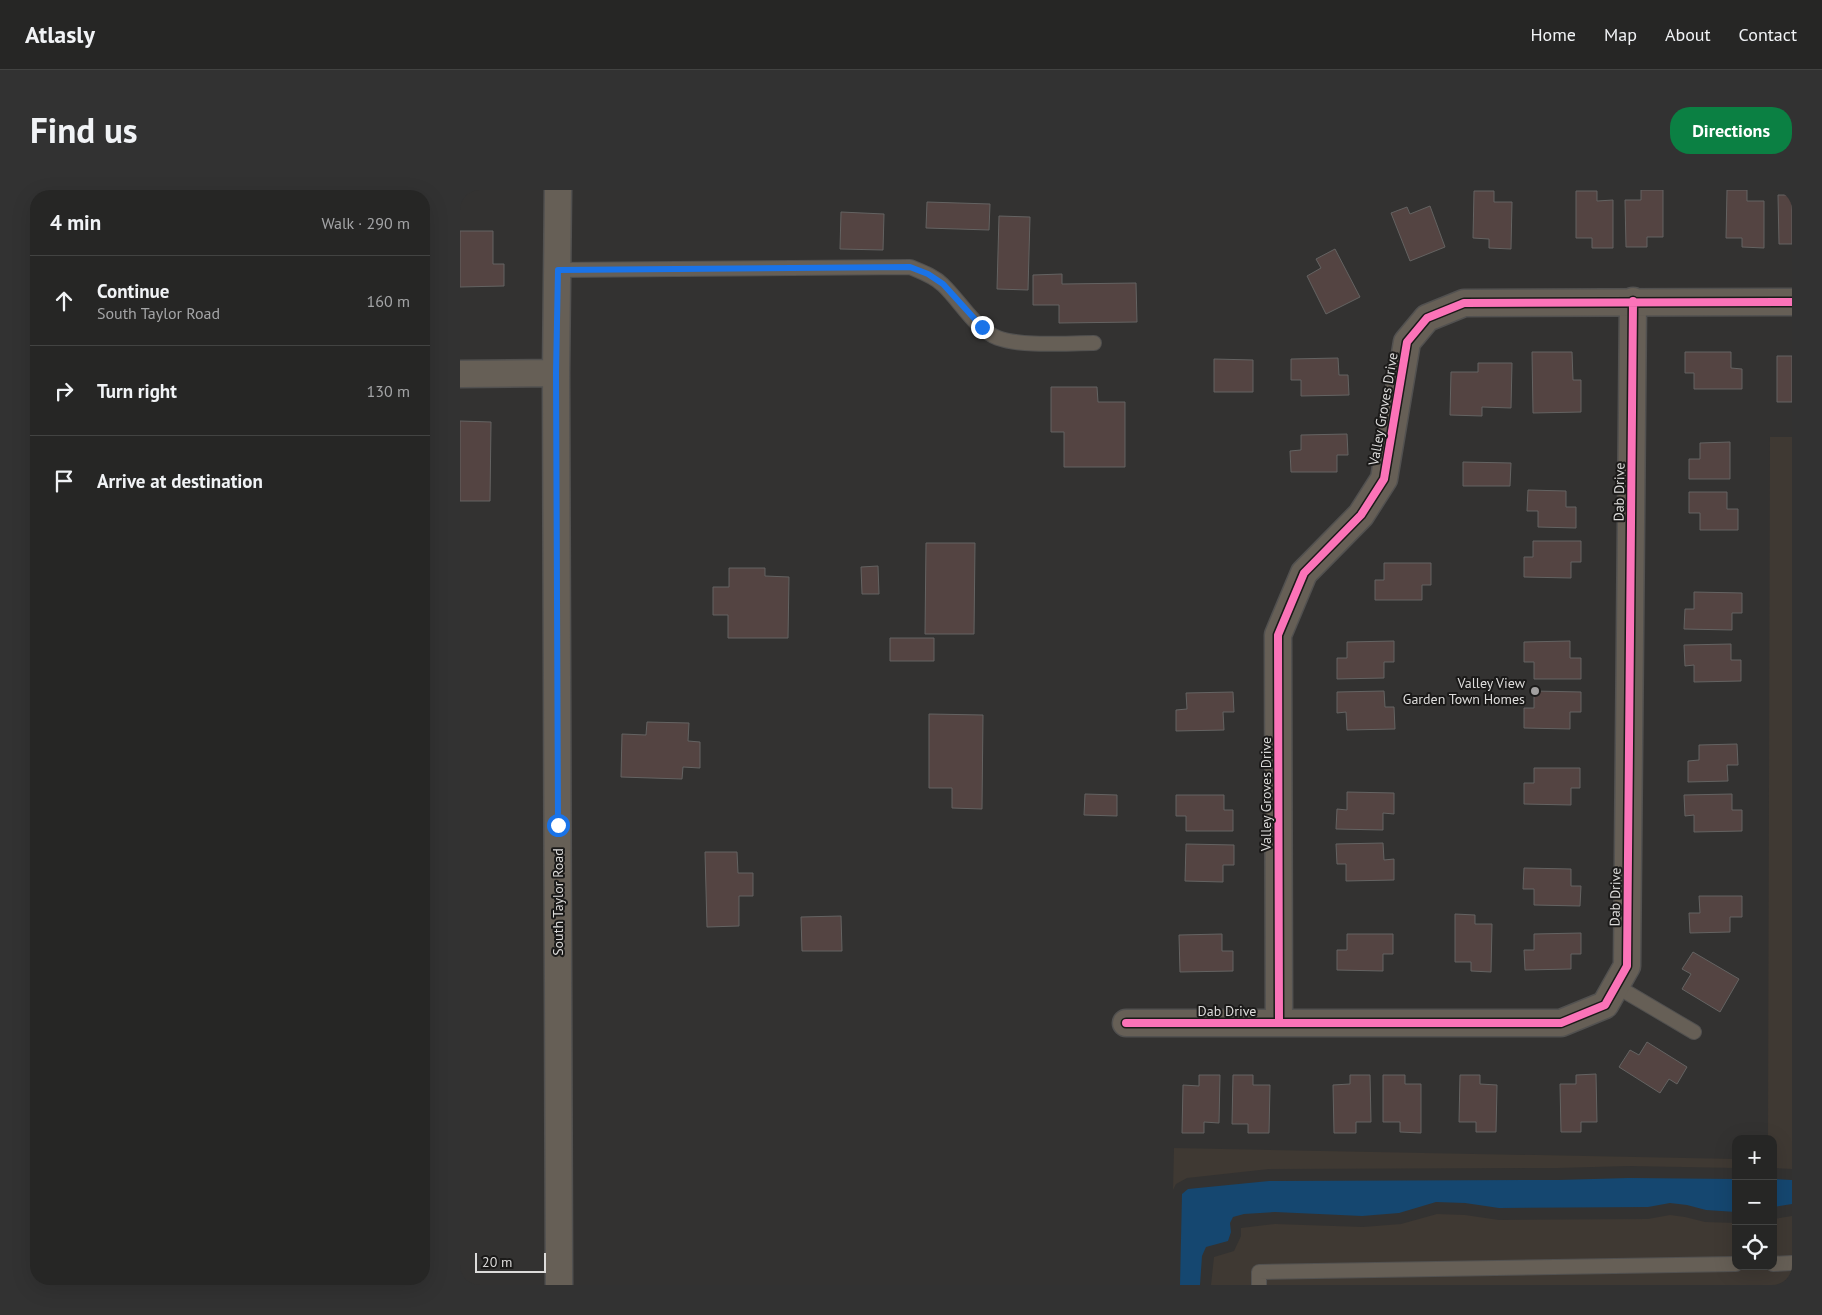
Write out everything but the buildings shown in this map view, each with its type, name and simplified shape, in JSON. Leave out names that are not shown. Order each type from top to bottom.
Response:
[{"type":"street","name":"South Taylor Road","points":[[558,190],[556,373],[559,1285]]},
{"type":"street","name":"Dab Drive","points":[[1126,1023],[1560,1024],[1605,1005],[1627,966],[1633,301]]},
{"type":"street","name":"Valley Groves Drive","points":[[1280,1024],[1278,634],[1304,573],[1361,515],[1384,479],[1407,342],[1427,318],[1464,303],[1792,302]]},
{"type":"street","points":[[460,374],[556,373]]},
{"type":"lane","points":[[558,270],[910,267],[928,274],[943,284],[982,327],[997,337],[1014,342],[1094,343]]},
{"type":"lane","points":[[1616,986],[1694,1032]]},
{"type":"lane","points":[[1777,1264],[1792,1263]]},
{"type":"lane","points":[[1259,1285],[1259,1272],[1732,1264]]},
{"type":"shaded area","points":[[1770,437],[1792,437],[1792,1169],[1777,1168],[1777,1135],[1768,1135]]},
{"type":"shaded area","points":[[1174,1148],[1732,1159],[1732,1168],[1629,1166],[1269,1169],[1187,1178],[1176,1184],[1173,1190]]},
{"type":"shaded area","points":[[1437,1214],[1465,1215],[1499,1220],[1648,1219],[1670,1215],[1705,1222],[1732,1223],[1732,1270],[1777,1270],[1777,1218],[1792,1216],[1792,1285],[1211,1285],[1214,1257],[1234,1251],[1241,1236],[1241,1228],[1275,1224],[1363,1227],[1401,1224]]},
{"type":"water","points":[[1629,1178],[1732,1179],[1732,1212],[1706,1210],[1670,1203],[1648,1207],[1499,1208],[1465,1203],[1436,1202],[1399,1213],[1362,1216],[1275,1212],[1244,1214],[1233,1217],[1230,1223],[1231,1232],[1228,1241],[1206,1247],[1202,1256],[1200,1285],[1180,1285],[1182,1194],[1188,1189],[1269,1181]]},
{"type":"water","points":[[1777,1179],[1792,1180],[1792,1204],[1777,1206]]},
{"type":"cycle path","points":[[1126,1023],[1561,1023],[1605,1005],[1627,966],[1633,301]]},
{"type":"cycle path","points":[[1279,1023],[1278,635],[1304,573],[1361,515],[1384,479],[1407,342],[1427,318],[1464,303],[1792,302]]},
{"type":"place","name":"Valley View Garden Town Homes","points":[[1535,691]]},
{"type":"route","points":[[558,825],[556,373],[558,270],[910,267],[928,274],[943,284],[982,327]]}]
